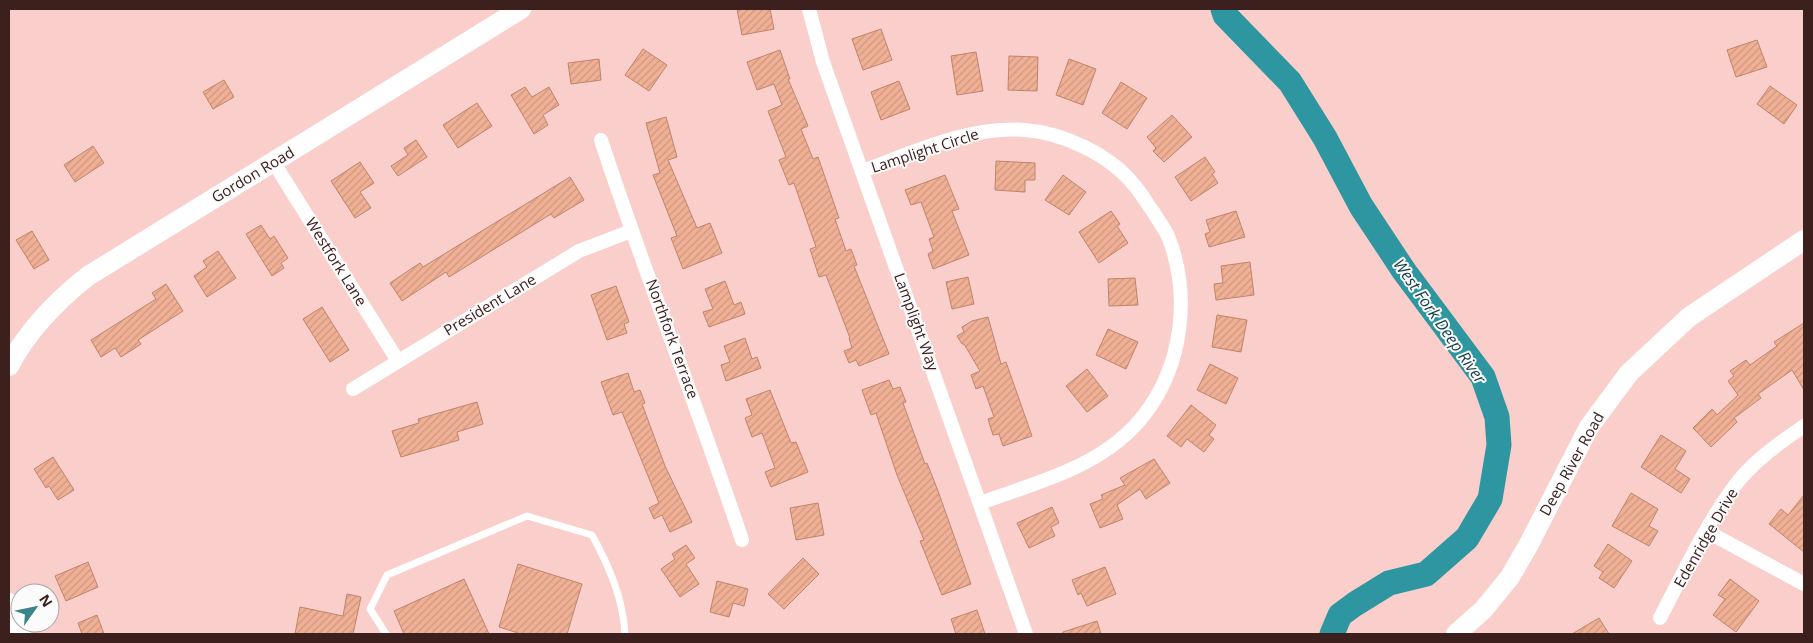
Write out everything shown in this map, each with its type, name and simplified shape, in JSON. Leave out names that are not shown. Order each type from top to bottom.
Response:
[{"type":"street","name":"Gordon Road","points":[[9,366],[20,344],[35,325],[68,291],[88,276],[521,9]]},
{"type":"street","name":"Lamplight Way","points":[[809,9],[823,62],[1026,634]]},
{"type":"street","name":"Lamplight Circle","points":[[862,171],[971,133],[996,130],[1028,130],[1080,145],[1108,162],[1134,184],[1167,234],[1177,267],[1180,322],[1178,345],[1160,392],[1144,416],[1124,436],[1076,468],[980,502]]},
{"type":"street","name":"Northfork Terrace","points":[[601,140],[631,231],[711,447],[742,540]]},
{"type":"street","name":"Westfork Lane","points":[[274,163],[398,361]]},
{"type":"street","name":"President Lane","points":[[353,389],[579,251],[631,231]]},
{"type":"street","name":"Deep River Road","points":[[1456,634],[1483,610],[1510,577],[1530,544],[1589,427],[1629,373],[1689,317],[1804,240]]},
{"type":"street","name":"Edenridge Drive","points":[[1660,618],[1706,531],[1734,487],[1762,458],[1804,426]]},
{"type":"street","points":[[1706,531],[1804,584]]},
{"type":"street","points":[[9,603],[21,634]]},
{"type":"lane","points":[[386,634],[370,609],[387,576],[527,516],[592,535],[607,562],[621,603],[625,634]]},
{"type":"building","points":[[737,9],[770,9],[774,29],[742,35]]},
{"type":"building","points":[[881,29],[892,60],[863,70],[852,39]]},
{"type":"building","points":[[1757,40],[1767,67],[1736,77],[1727,50]]},
{"type":"building","points":[[643,49],[667,65],[649,91],[625,75]]},
{"type":"building","points":[[780,50],[790,79],[788,79],[808,126],[801,129],[813,159],[818,157],[839,218],[835,219],[846,251],[851,249],[857,265],[854,266],[889,354],[859,366],[856,360],[849,363],[844,351],[852,348],[850,338],[826,275],[819,277],[810,249],[816,247],[794,183],[789,185],[779,160],[786,157],[768,111],[782,105],[774,84],[757,90],[747,62]]},
{"type":"building","points":[[976,52],[983,91],[957,95],[951,56]]},
{"type":"building","points":[[1009,56],[1038,57],[1037,91],[1008,90]]},
{"type":"building","points":[[599,59],[601,80],[571,84],[568,63]]},
{"type":"building","points":[[1069,59],[1096,69],[1083,105],[1056,95]]},
{"type":"building","points":[[224,80],[234,97],[213,109],[203,92]]},
{"type":"building","points":[[899,81],[910,109],[881,120],[871,92]]},
{"type":"building","points":[[1121,82],[1147,98],[1127,129],[1102,113]]},
{"type":"building","points":[[1770,86],[1797,105],[1784,124],[1757,104]]},
{"type":"building","points":[[525,87],[532,97],[549,87],[559,105],[543,115],[548,125],[534,134],[511,95]]},
{"type":"building","points":[[477,103],[492,126],[458,148],[443,125]]},
{"type":"building","points":[[1172,115],[1192,137],[1164,162],[1153,151],[1156,148],[1147,137]]},
{"type":"building","points":[[666,117],[677,157],[668,160],[697,228],[710,223],[722,253],[683,269],[671,238],[677,236],[653,175],[660,173],[646,123]]},
{"type":"building","points":[[416,140],[427,157],[398,176],[391,166],[408,155],[404,148]]},
{"type":"building","points":[[93,146],[104,163],[75,182],[64,165]]},
{"type":"building","points":[[1205,157],[1215,172],[1212,174],[1218,183],[1191,201],[1175,177]]},
{"type":"building","points":[[996,161],[1035,163],[1035,180],[1025,180],[1025,192],[995,190]]},
{"type":"building","points":[[360,162],[374,183],[360,192],[371,208],[355,218],[331,181]]},
{"type":"building","points":[[945,175],[959,209],[952,211],[969,255],[933,269],[928,254],[933,251],[929,239],[934,237],[921,202],[911,205],[905,190]]},
{"type":"building","points":[[1063,175],[1086,192],[1069,215],[1045,200]]},
{"type":"building","points":[[570,177],[584,200],[554,218],[551,214],[449,277],[446,272],[402,301],[390,283],[420,263],[423,267]]},
{"type":"building","points":[[1111,211],[1120,224],[1117,226],[1128,243],[1099,263],[1079,232]]},
{"type":"building","points":[[1236,211],[1245,237],[1209,247],[1205,234],[1210,232],[1206,220]]},
{"type":"building","points":[[261,225],[270,239],[274,236],[288,258],[281,263],[284,268],[272,276],[246,234]]},
{"type":"building","points":[[32,231],[49,260],[34,269],[16,240]]},
{"type":"building","points":[[218,251],[236,278],[207,297],[194,276],[207,267],[203,261]]},
{"type":"building","points":[[1250,262],[1254,295],[1216,300],[1214,284],[1223,283],[1221,266]]},
{"type":"building","points":[[968,277],[974,304],[952,309],[946,282]]},
{"type":"building","points":[[1135,278],[1138,305],[1109,306],[1108,279]]},
{"type":"building","points":[[725,281],[734,305],[741,302],[745,314],[709,327],[703,312],[713,309],[705,289]]},
{"type":"building","points":[[166,284],[183,311],[138,340],[141,344],[121,357],[115,348],[101,357],[91,340],[156,299],[152,293]]},
{"type":"building","points":[[616,286],[629,322],[624,324],[627,333],[607,340],[591,295]]},
{"type":"building","points":[[322,307],[349,350],[330,362],[303,319]]},
{"type":"building","points":[[1217,315],[1247,320],[1241,352],[1212,347]]},
{"type":"building","points":[[988,317],[1001,364],[1006,362],[1032,436],[1003,446],[999,434],[993,435],[988,419],[994,417],[983,386],[976,389],[971,375],[980,371],[957,336],[964,332],[962,327],[972,321]]},
{"type":"building","points":[[1804,323],[1804,390],[1792,370],[1758,394],[1761,398],[1734,418],[1737,422],[1711,447],[1693,428],[1712,409],[1717,415],[1738,395],[1728,381],[1734,376],[1730,371],[1746,360],[1750,365],[1777,346],[1774,342]]},
{"type":"building","points":[[1108,329],[1138,342],[1126,369],[1096,355]]},
{"type":"building","points":[[745,338],[752,359],[757,357],[761,368],[726,381],[721,365],[730,362],[724,346]]},
{"type":"building","points":[[1210,364],[1238,378],[1226,404],[1197,390]]},
{"type":"building","points":[[1087,369],[1108,396],[1087,412],[1066,386]]},
{"type":"building","points":[[628,373],[634,392],[640,390],[645,403],[642,404],[665,466],[692,522],[670,532],[662,515],[654,519],[649,508],[659,503],[622,412],[613,415],[601,382]]},
{"type":"building","points":[[889,380],[893,389],[900,387],[906,402],[903,403],[925,464],[927,463],[938,491],[971,584],[942,595],[920,541],[924,540],[897,475],[876,413],[871,415],[862,390]]},
{"type":"building","points":[[770,390],[791,443],[796,442],[808,472],[771,487],[765,472],[775,468],[762,433],[752,437],[745,418],[752,415],[746,399]]},
{"type":"building","points":[[477,402],[483,424],[457,432],[459,440],[401,457],[392,431],[419,423],[418,419]]},
{"type":"building","points":[[1191,405],[1216,425],[1209,435],[1214,439],[1204,452],[1187,439],[1181,447],[1167,436]]},
{"type":"building","points":[[1661,435],[1686,451],[1675,469],[1690,479],[1681,493],[1641,467]]},
{"type":"building","points":[[53,457],[74,490],[58,500],[49,486],[46,488],[34,469]]},
{"type":"building","points":[[1154,459],[1170,483],[1146,499],[1140,489],[1117,505],[1123,519],[1100,528],[1090,504],[1103,499],[1101,495],[1125,485],[1120,478]]},
{"type":"building","points":[[1631,493],[1658,509],[1649,526],[1658,531],[1649,546],[1612,526]]},
{"type":"building","points":[[1804,495],[1804,552],[1769,524],[1781,509],[1788,515]]},
{"type":"building","points":[[818,503],[824,535],[796,540],[790,508]]},
{"type":"building","points":[[1052,507],[1059,523],[1051,527],[1055,536],[1029,548],[1017,523]]},
{"type":"building","points":[[1608,544],[1632,561],[1614,588],[1599,578],[1603,572],[1594,566]]},
{"type":"building","points":[[686,545],[695,558],[686,564],[699,584],[680,597],[661,569],[675,559],[672,554]]},
{"type":"building","points":[[803,558],[819,574],[784,609],[768,594]]},
{"type":"building","points":[[88,562],[98,587],[66,601],[60,583],[58,583],[55,576]]},
{"type":"building","points":[[518,564],[582,584],[567,634],[521,634],[499,627]]},
{"type":"building","points":[[1105,567],[1116,594],[1087,606],[1081,593],[1078,595],[1072,580]]},
{"type":"building","points":[[464,579],[489,634],[404,634],[394,611]]},
{"type":"building","points":[[1730,579],[1759,601],[1736,632],[1713,615],[1725,599],[1718,595]]},
{"type":"building","points":[[717,581],[748,589],[744,606],[733,603],[729,617],[710,612]]},
{"type":"building","points":[[347,594],[361,597],[353,634],[295,634],[300,607],[343,616]]},
{"type":"building","points":[[977,610],[985,634],[956,634],[951,619]]},
{"type":"building","points":[[97,615],[104,634],[82,634],[78,623]]},
{"type":"building","points":[[1599,618],[1609,634],[1572,634]]},
{"type":"building","points":[[1097,621],[1101,634],[1063,634],[1063,632]]},
{"type":"waterway","name":"West Fork Deep River","points":[[1223,9],[1225,15],[1290,82],[1325,138],[1361,206],[1404,271],[1483,377],[1497,417],[1499,445],[1490,499],[1467,538],[1426,574],[1389,583],[1355,604],[1340,615],[1332,634]]}]
